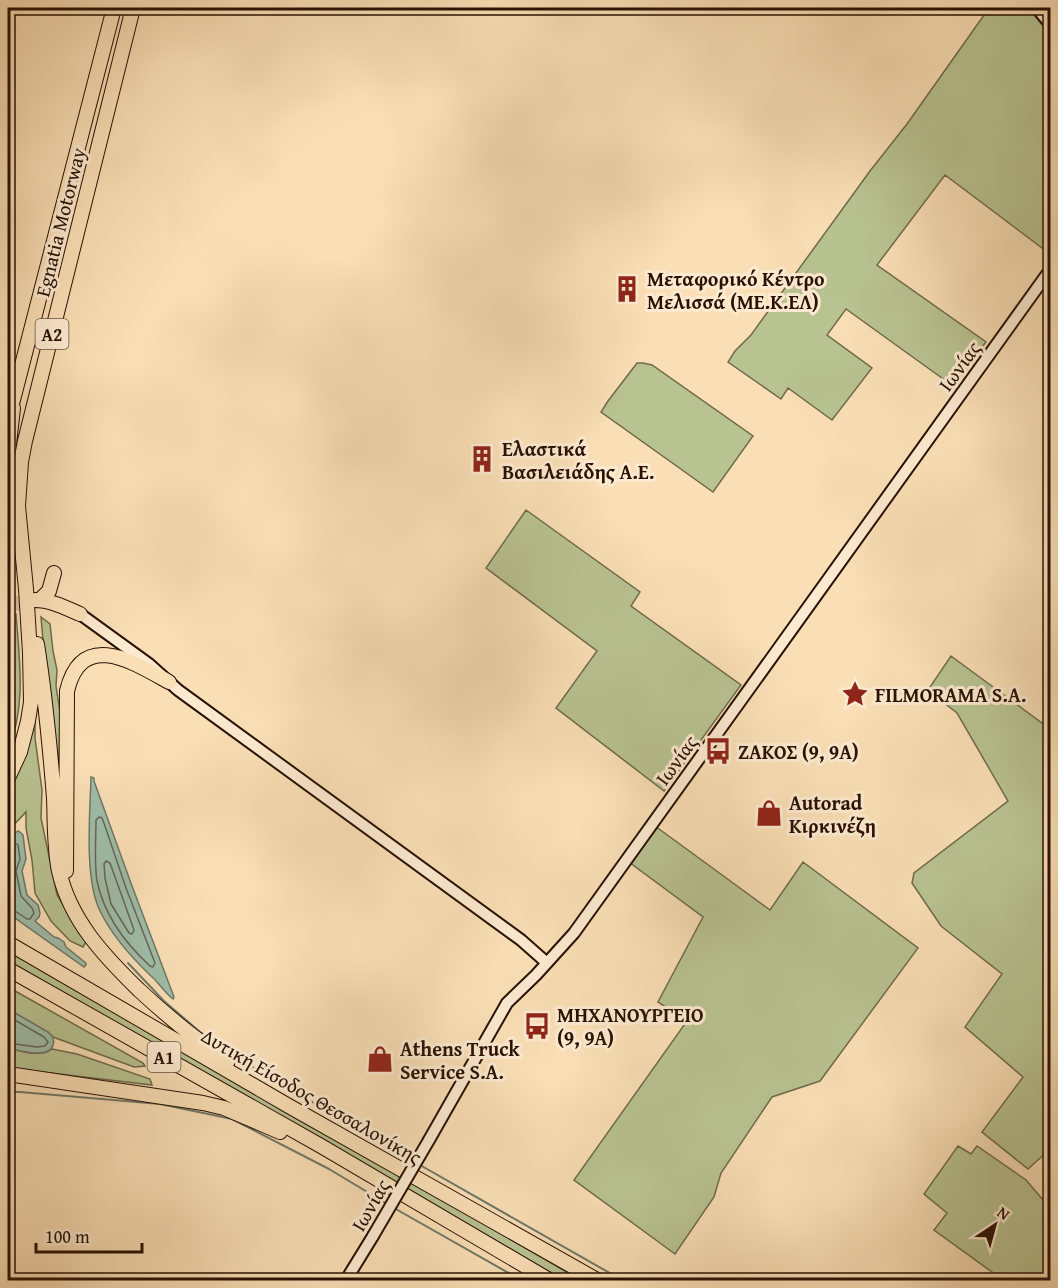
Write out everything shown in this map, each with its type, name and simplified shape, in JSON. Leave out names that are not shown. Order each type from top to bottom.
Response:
[{"type":"highway","name":"Egnatia Motorway","points":[[13,400],[114,8]]},
{"type":"highway","name":"Egnatia Motorway","points":[[26,589],[18,506],[23,452],[133,8]]},
{"type":"highway","points":[[8,416],[13,400]]},
{"type":"highway","name":"Α2","points":[[8,453],[13,400]]},
{"type":"highway","points":[[54,573],[50,591],[38,600],[80,614]]},
{"type":"highway","points":[[26,589],[40,665],[54,797],[59,871],[84,930],[115,967],[154,1004],[195,1038],[287,1105]]},
{"type":"highway","name":"Α2","points":[[8,778],[20,752],[31,702],[26,589]]},
{"type":"highway","points":[[66,891],[67,691],[73,674],[78,666],[90,657],[105,655],[127,660],[169,682]]},
{"type":"highway","name":"Δυτική Είσοδος Θεσσαλονίκης","points":[[8,943],[597,1281]]},
{"type":"highway","name":"Α1","points":[[8,969],[321,1146]]},
{"type":"highway","points":[[12,1075],[203,1103],[224,1108],[297,1139],[321,1146]]},
{"type":"highway","name":"Δυτική Είσοδος Θεσσαλονίκης","points":[[321,1146],[549,1281]]},
{"type":"street","points":[[1037,8],[1050,24]]},
{"type":"street","name":"Ιωνίας","points":[[346,1281],[507,1003],[574,933],[1050,270]]},
{"type":"street","points":[[80,614],[148,664],[178,690],[521,940],[547,963]]},
{"type":"green space","points":[[989,8],[1028,8],[1050,34],[1050,114],[1046,120],[1050,124],[1050,254],[945,175],[877,265],[986,342],[953,386],[846,309],[827,335],[872,368],[832,420],[788,388],[781,399],[728,362],[735,351],[751,335],[870,171],[907,124]]},
{"type":"green space","points":[[637,363],[652,365],[753,436],[713,492],[601,412]]},
{"type":"green space","points":[[526,510],[640,592],[631,606],[741,685],[664,791],[556,708],[597,651],[486,568]]},
{"type":"green space","points":[[16,614],[20,684],[17,718],[8,754],[8,617]]},
{"type":"green space","points":[[41,617],[50,624],[57,670],[56,686],[60,712],[59,777],[56,790]]},
{"type":"green space","points":[[951,656],[1050,729],[1050,1149],[1028,1169],[982,1132],[1023,1077],[965,1027],[1002,974],[941,926],[912,883],[914,873],[1008,801],[957,713],[928,690]]},
{"type":"green space","points":[[31,718],[35,720],[42,790],[41,818],[57,895],[86,942],[83,947],[70,941],[51,921],[35,893],[26,812],[8,831],[8,788],[23,758]]},
{"type":"green space","points":[[655,826],[770,910],[803,862],[918,948],[820,1081],[772,1097],[721,1173],[714,1197],[675,1254],[574,1180],[687,1021],[658,1002],[703,917],[629,862]]},
{"type":"green space","points":[[8,949],[580,1280],[564,1280],[8,961]]},
{"type":"green space","points":[[8,987],[145,1066],[134,1067],[53,1037],[8,1009]]},
{"type":"green space","points":[[8,1048],[30,1053],[42,1053],[52,1049],[77,1054],[150,1079],[152,1085],[8,1068]]},
{"type":"green space","points":[[958,1146],[971,1154],[977,1146],[1026,1180],[1050,1208],[1050,1280],[1003,1280],[934,1230],[947,1213],[924,1194]]},
{"type":"water","points":[[91,777],[94,778],[173,999],[122,945],[100,911],[95,897],[90,864]]},
{"type":"water","points":[[18,831],[23,835],[26,859],[22,871],[27,895],[38,905],[40,913],[35,921],[54,937],[64,942],[66,947],[86,963],[84,967],[8,913],[8,841]]},
{"type":"water","points":[[8,1009],[48,1032],[54,1041],[51,1050],[33,1053],[8,1048]]},
{"type":"waterway","points":[[128,963],[164,1001],[200,1032],[247,1064],[412,1160]]},
{"type":"waterway","points":[[8,1092],[160,1104],[232,1119],[329,1169],[389,1205]]},
{"type":"waterway","points":[[420,1165],[622,1280]]},
{"type":"waterway","points":[[394,1208],[521,1280]]},
{"type":"tunnel","points":[[8,605],[35,600]]},
{"type":"place","name":"Μεταφορικό Κέντρο Μελισσά (ΜΕ.Κ.ΕΛ)","points":[[627,289]]},
{"type":"place","name":"Ελαστικά Βασιλειάδης Α.Ε.","points":[[482,459]]},
{"type":"place","name":"FILMORAMA S.A.","points":[[855,694]]},
{"type":"place","name":"ΖΑΚΟΣ (9, 9Α)","points":[[718,751]]},
{"type":"place","name":"Autorad Κιρκινέζη","points":[[769,813]]},
{"type":"place","name":"ΜΗΧΑΝΟΥΡΓΕΙΟ (9, 9Α)","points":[[537,1026]]},
{"type":"place","name":"Athens Truck Service S.A.","points":[[380,1059]]}]
